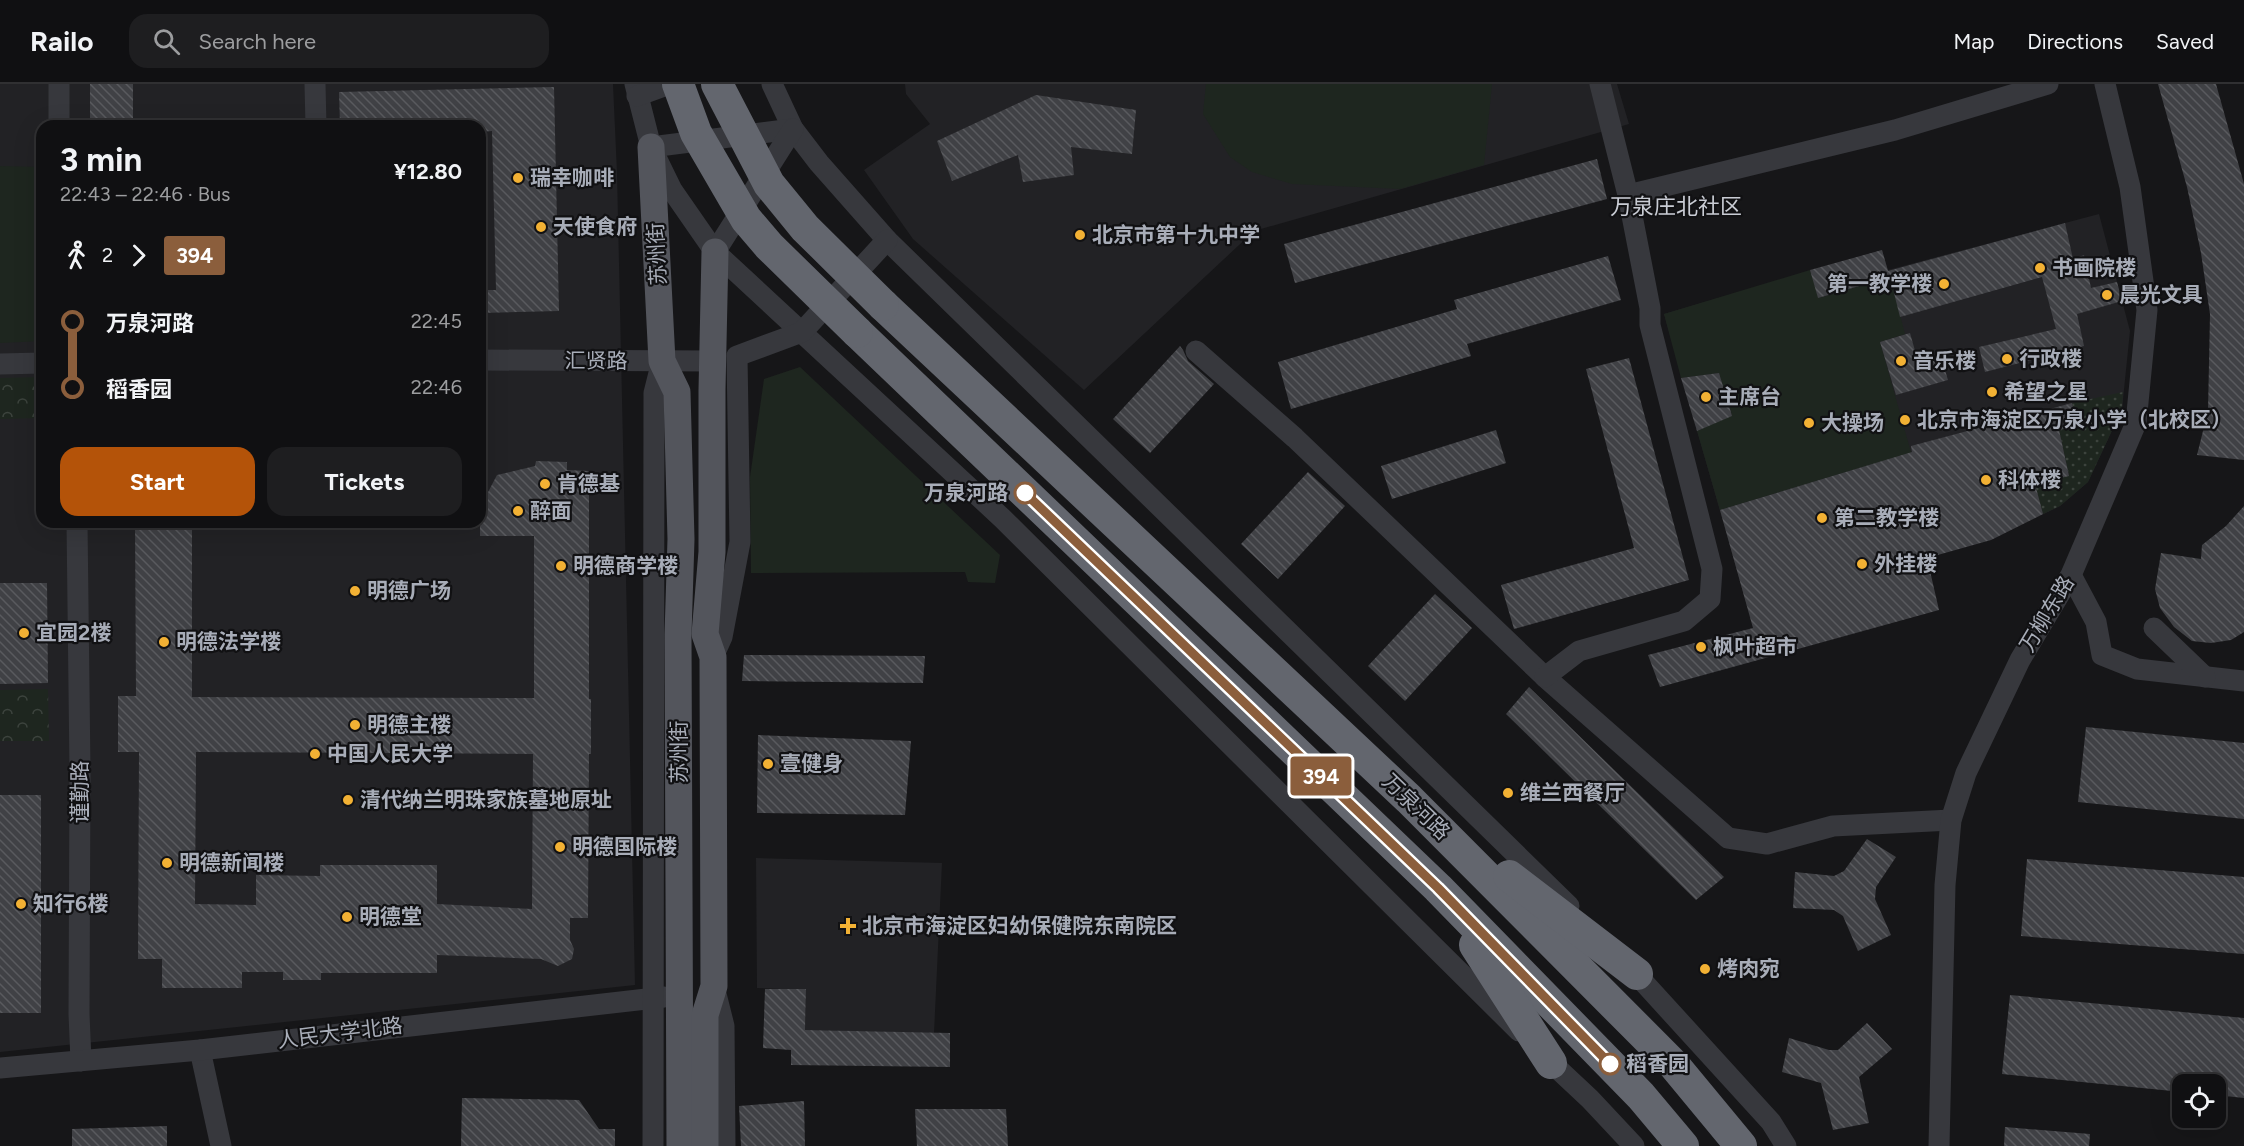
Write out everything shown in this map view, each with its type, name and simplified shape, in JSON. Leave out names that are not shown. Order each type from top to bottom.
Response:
[{"type":"highway","name":"万泉河路","points":[[678,84],[696,133],[746,219],[769,246],[1438,888],[1641,1095],[1683,1146]]},
{"type":"highway","name":"万泉河路","points":[[717,84],[769,184],[805,228],[883,305],[1409,799],[1674,1065],[1741,1146]]},
{"type":"highway","points":[[1409,799],[1637,974]]},
{"type":"highway","points":[[1438,888],[1551,1063]]},
{"type":"main road","name":"苏州街","points":[[651,147],[662,361],[677,392],[681,539],[678,635],[680,1146]]},
{"type":"main road","name":"苏州街","points":[[705,1146],[705,1015],[714,986],[713,657],[705,634],[725,358],[715,252]]},
{"type":"street","points":[[59,84],[59,120]]},
{"type":"street","points":[[315,84],[316,120]]},
{"type":"street","points":[[670,84],[636,90],[651,147],[672,190],[715,252],[1002,518],[1551,1063],[1590,1099],[1634,1146]]},
{"type":"street","name":"万泉河路","points":[[772,84],[793,129],[819,163],[886,240],[1637,974],[1771,1122],[1786,1146]]},
{"type":"street","points":[[1545,677],[1579,651],[1684,621],[1710,599],[1712,569],[1650,325],[1650,308],[1628,195],[1600,84]]},
{"type":"street","points":[[1628,195],[1895,130],[2048,84]]},
{"type":"street","name":"万柳东路","points":[[1939,1146],[1945,885],[1951,820],[1966,773],[2020,660],[2071,575],[2136,423],[2147,310],[2130,187],[2105,84]]},
{"type":"street","points":[[651,147],[793,129]]},
{"type":"street","points":[[715,252],[793,129]]},
{"type":"street","points":[[725,358],[802,332],[886,240]]},
{"type":"street","points":[[1196,351],[1294,438],[1545,677],[1728,838],[1767,844],[1833,826],[1951,820]]},
{"type":"street","name":"汇贤路","points":[[486,360],[662,361],[725,358]]},
{"type":"street","name":"苏州街","points":[[653,1146],[654,393],[662,361]]},
{"type":"street","points":[[0,364],[36,363]]},
{"type":"street","name":"谨勤路","points":[[77,528],[81,1061]]},
{"type":"street","points":[[2071,575],[2096,622],[2103,655],[2137,669],[2244,681]]},
{"type":"street","points":[[2154,628],[2205,677]]},
{"type":"street","name":"苏州街","points":[[714,986],[724,1026],[724,1146]]},
{"type":"street","name":"人民大学北路","points":[[0,1068],[200,1050],[680,995]]},
{"type":"street","points":[[200,1050],[221,1146]]},
{"type":"shaded area","name":"中国人民大学","points":[[0,84],[613,84],[617,173],[635,985],[0,1052]]},
{"type":"shaded area","name":"北京市第十九中学","points":[[905,84],[1617,84],[1629,124],[1254,231],[1084,390],[913,239],[864,170],[930,124],[906,94]]},
{"type":"shaded area","name":"北京市海淀区万泉小学（北校区）","points":[[2099,214],[2130,331],[2122,409],[2088,482],[2060,506],[1991,540],[1747,606],[1664,314],[1882,250],[1888,270]]},
{"type":"shaded area","name":"北京市海淀区妇幼保健院东南院区","points":[[756,858],[942,863],[934,1033],[805,1030],[806,990],[757,988]]},
{"type":"green space","points":[[1206,84],[1492,84],[1484,165],[1400,189],[1292,184],[1252,172],[1230,157],[1203,114]]},
{"type":"green space","points":[[0,166],[36,167],[36,341],[0,343]]},
{"type":"green space","name":"大操场","points":[[1810,270],[1819,298],[1890,277],[1905,334],[1880,342],[1934,534],[1903,455],[1720,510],[1697,431],[1732,415],[1719,373],[1681,378],[1664,314]]},
{"type":"green space","points":[[800,367],[1000,555],[995,583],[968,582],[965,572],[751,573],[750,477],[764,379]]},
{"type":"green space","points":[[36,377],[36,418],[0,419],[0,378]]},
{"type":"green space","points":[[2123,392],[2122,409],[2088,482],[2060,506],[2043,514],[2035,484],[2069,475],[2059,430],[2077,425],[2072,403]]},
{"type":"green space","points":[[48,689],[49,741],[0,741],[0,690]]},
{"type":"building","points":[[90,84],[133,84],[133,120],[90,120]]},
{"type":"building","points":[[2158,84],[2216,84],[2244,184],[2244,460],[2197,455],[2208,411],[2210,314],[2201,253],[2187,187]]},
{"type":"building","points":[[554,87],[559,311],[486,313],[486,290],[496,290],[492,131],[486,132],[486,120],[340,120],[339,92]]},
{"type":"building","points":[[1036,95],[1136,110],[1132,154],[1071,147],[1074,175],[1023,182],[1018,155],[952,181],[937,141]]},
{"type":"building","points":[[1597,159],[1607,199],[1295,283],[1284,244]]},
{"type":"building","points":[[2065,223],[2073,259],[2084,255],[2091,288],[2117,282],[2122,301],[2077,314],[2084,346],[1985,372],[1979,347],[2056,329],[2042,277],[1900,317],[1890,277],[1818,298],[1810,270],[1882,250],[1888,271]]},
{"type":"building","points":[[1608,256],[1621,300],[1467,344],[1471,356],[1291,409],[1278,362],[1457,309],[1454,300]]},
{"type":"building","name":"音乐楼","points":[[1910,333],[1919,365],[1941,357],[1948,380],[1896,395],[1880,342]]},
{"type":"building","points":[[1180,346],[1188,361],[1214,384],[1150,453],[1113,419]]},
{"type":"building","points":[[1629,358],[1689,580],[1514,629],[1501,585],[1634,548],[1586,369]]},
{"type":"building","name":"主席台","points":[[1719,373],[1732,416],[1697,431],[1681,378]]},
{"type":"building","points":[[2072,403],[2077,425],[2059,430],[2069,476],[2035,484],[2043,514],[1991,540],[1927,558],[1939,610],[1660,687],[1648,655],[1753,628],[1720,510],[1912,452],[1911,446]]},
{"type":"building","points":[[1496,430],[1506,463],[1392,499],[1381,466]]},
{"type":"building","points":[[536,461],[567,462],[567,470],[589,471],[591,754],[589,754],[588,918],[570,918],[570,940],[574,949],[572,959],[558,966],[541,959],[437,955],[437,973],[321,973],[321,980],[283,980],[283,972],[242,972],[242,988],[162,988],[162,959],[138,959],[139,752],[118,752],[118,696],[136,696],[135,528],[192,528],[192,697],[534,698],[534,536],[480,536],[480,528],[486,528],[486,496],[497,475],[535,466]],"holes":[[[196,752],[533,754],[532,909],[437,904],[437,865],[320,865],[320,876],[256,875],[256,905],[195,904]]]},
{"type":"building","points":[[1308,472],[1345,506],[1278,579],[1241,544]]},
{"type":"building","points":[[2244,506],[2244,632],[2231,640],[2211,643],[2192,641],[2174,627],[2160,608],[2155,589],[2161,553],[2201,559],[2202,545],[2226,526]]},
{"type":"building","name":"宜园2楼","points":[[0,583],[47,583],[48,683],[0,684]]},
{"type":"building","points":[[1435,594],[1472,628],[1405,701],[1368,666]]},
{"type":"building","points":[[744,655],[925,656],[923,683],[742,681]]},
{"type":"building","points":[[1529,687],[1724,877],[1696,900],[1506,714]]},
{"type":"building","points":[[2086,727],[2244,743],[2244,819],[2078,802]]},
{"type":"building","points":[[758,735],[911,741],[905,815],[757,813]]},
{"type":"building","name":"知行6楼","points":[[0,795],[41,795],[41,1013],[0,1013]]},
{"type":"building","points":[[1867,839],[1896,857],[1876,887],[1875,899],[1891,935],[1858,951],[1843,916],[1834,910],[1793,908],[1795,872],[1834,876],[1844,871]]},
{"type":"building","points":[[2027,859],[2244,877],[2244,954],[2021,936]]},
{"type":"building","points":[[765,989],[806,989],[805,1030],[950,1033],[950,1067],[791,1065],[791,1050],[763,1048]]},
{"type":"building","points":[[2010,995],[2244,1018],[2244,1098],[2226,1096],[2226,1074],[2172,1074],[2172,1091],[2002,1074]]},
{"type":"building","points":[[1867,1023],[1892,1049],[1859,1077],[1869,1123],[1833,1130],[1821,1083],[1782,1072],[1789,1038],[1829,1050],[1838,1050]]},
{"type":"building","points":[[462,1098],[579,1100],[599,1129],[615,1129],[615,1146],[461,1146]]},
{"type":"building","points":[[804,1101],[805,1146],[741,1146],[739,1106]]},
{"type":"building","points":[[915,1109],[1006,1109],[1008,1146],[917,1146]]},
{"type":"building","points":[[167,1126],[167,1146],[72,1146],[72,1129]]},
{"type":"building","points":[[2005,1127],[2090,1134],[2089,1146],[2004,1146]]},
{"type":"bus line","name":"394","points":[[1025,493],[1438,888],[1610,1064]]},
{"type":"place","name":"瑞幸咖啡","points":[[518,178]]},
{"type":"place","name":"天使食府","points":[[541,227]]},
{"type":"place","name":"北京市第十九中学","points":[[1080,235]]},
{"type":"place","name":"书画院楼","points":[[2040,268]]},
{"type":"place","name":"第一教学楼","points":[[1944,284]]},
{"type":"place","name":"晨光文具","points":[[2107,295]]},
{"type":"place","name":"行政楼","points":[[2007,359]]},
{"type":"place","name":"音乐楼","points":[[1901,361]]},
{"type":"place","name":"希望之星","points":[[1992,392]]},
{"type":"place","name":"主席台","points":[[1706,397]]},
{"type":"place","name":"北京市海淀区万泉小学（北校区）","points":[[1905,420]]},
{"type":"place","name":"大操场","points":[[1809,423]]},
{"type":"place","name":"科体楼","points":[[1986,480]]},
{"type":"place","name":"肯德基","points":[[545,484]]},
{"type":"place","name":"万泉河路","points":[[1025,493]]},
{"type":"place","name":"醉面","points":[[518,511]]},
{"type":"place","name":"第二教学楼","points":[[1822,518]]},
{"type":"place","name":"外挂楼","points":[[1862,564]]},
{"type":"place","name":"明德商学楼","points":[[561,566]]},
{"type":"place","name":"明德广场","points":[[355,591]]},
{"type":"place","name":"宜园2楼","points":[[24,633]]},
{"type":"place","name":"明德法学楼","points":[[164,642]]},
{"type":"place","name":"枫叶超市","points":[[1701,647]]},
{"type":"place","name":"明德主楼","points":[[355,725]]},
{"type":"place","name":"中国人民大学","points":[[315,754]]},
{"type":"place","name":"壹健身","points":[[768,764]]},
{"type":"place","name":"维兰西餐厅","points":[[1508,793]]},
{"type":"place","name":"清代纳兰明珠家族墓地原址","points":[[348,800]]},
{"type":"place","name":"明德国际楼","points":[[560,847]]},
{"type":"place","name":"明德新闻楼","points":[[167,863]]},
{"type":"place","name":"知行6楼","points":[[21,904]]},
{"type":"place","name":"明德堂","points":[[347,917]]},
{"type":"place","name":"北京市海淀区妇幼保健院东南院区","points":[[848,926]]},
{"type":"place","name":"烤肉宛","points":[[1705,969]]},
{"type":"place","name":"稻香园","points":[[1610,1064]]},
{"type":"district","name":"万泉庄北社区","points":[[1676,206]]}]
